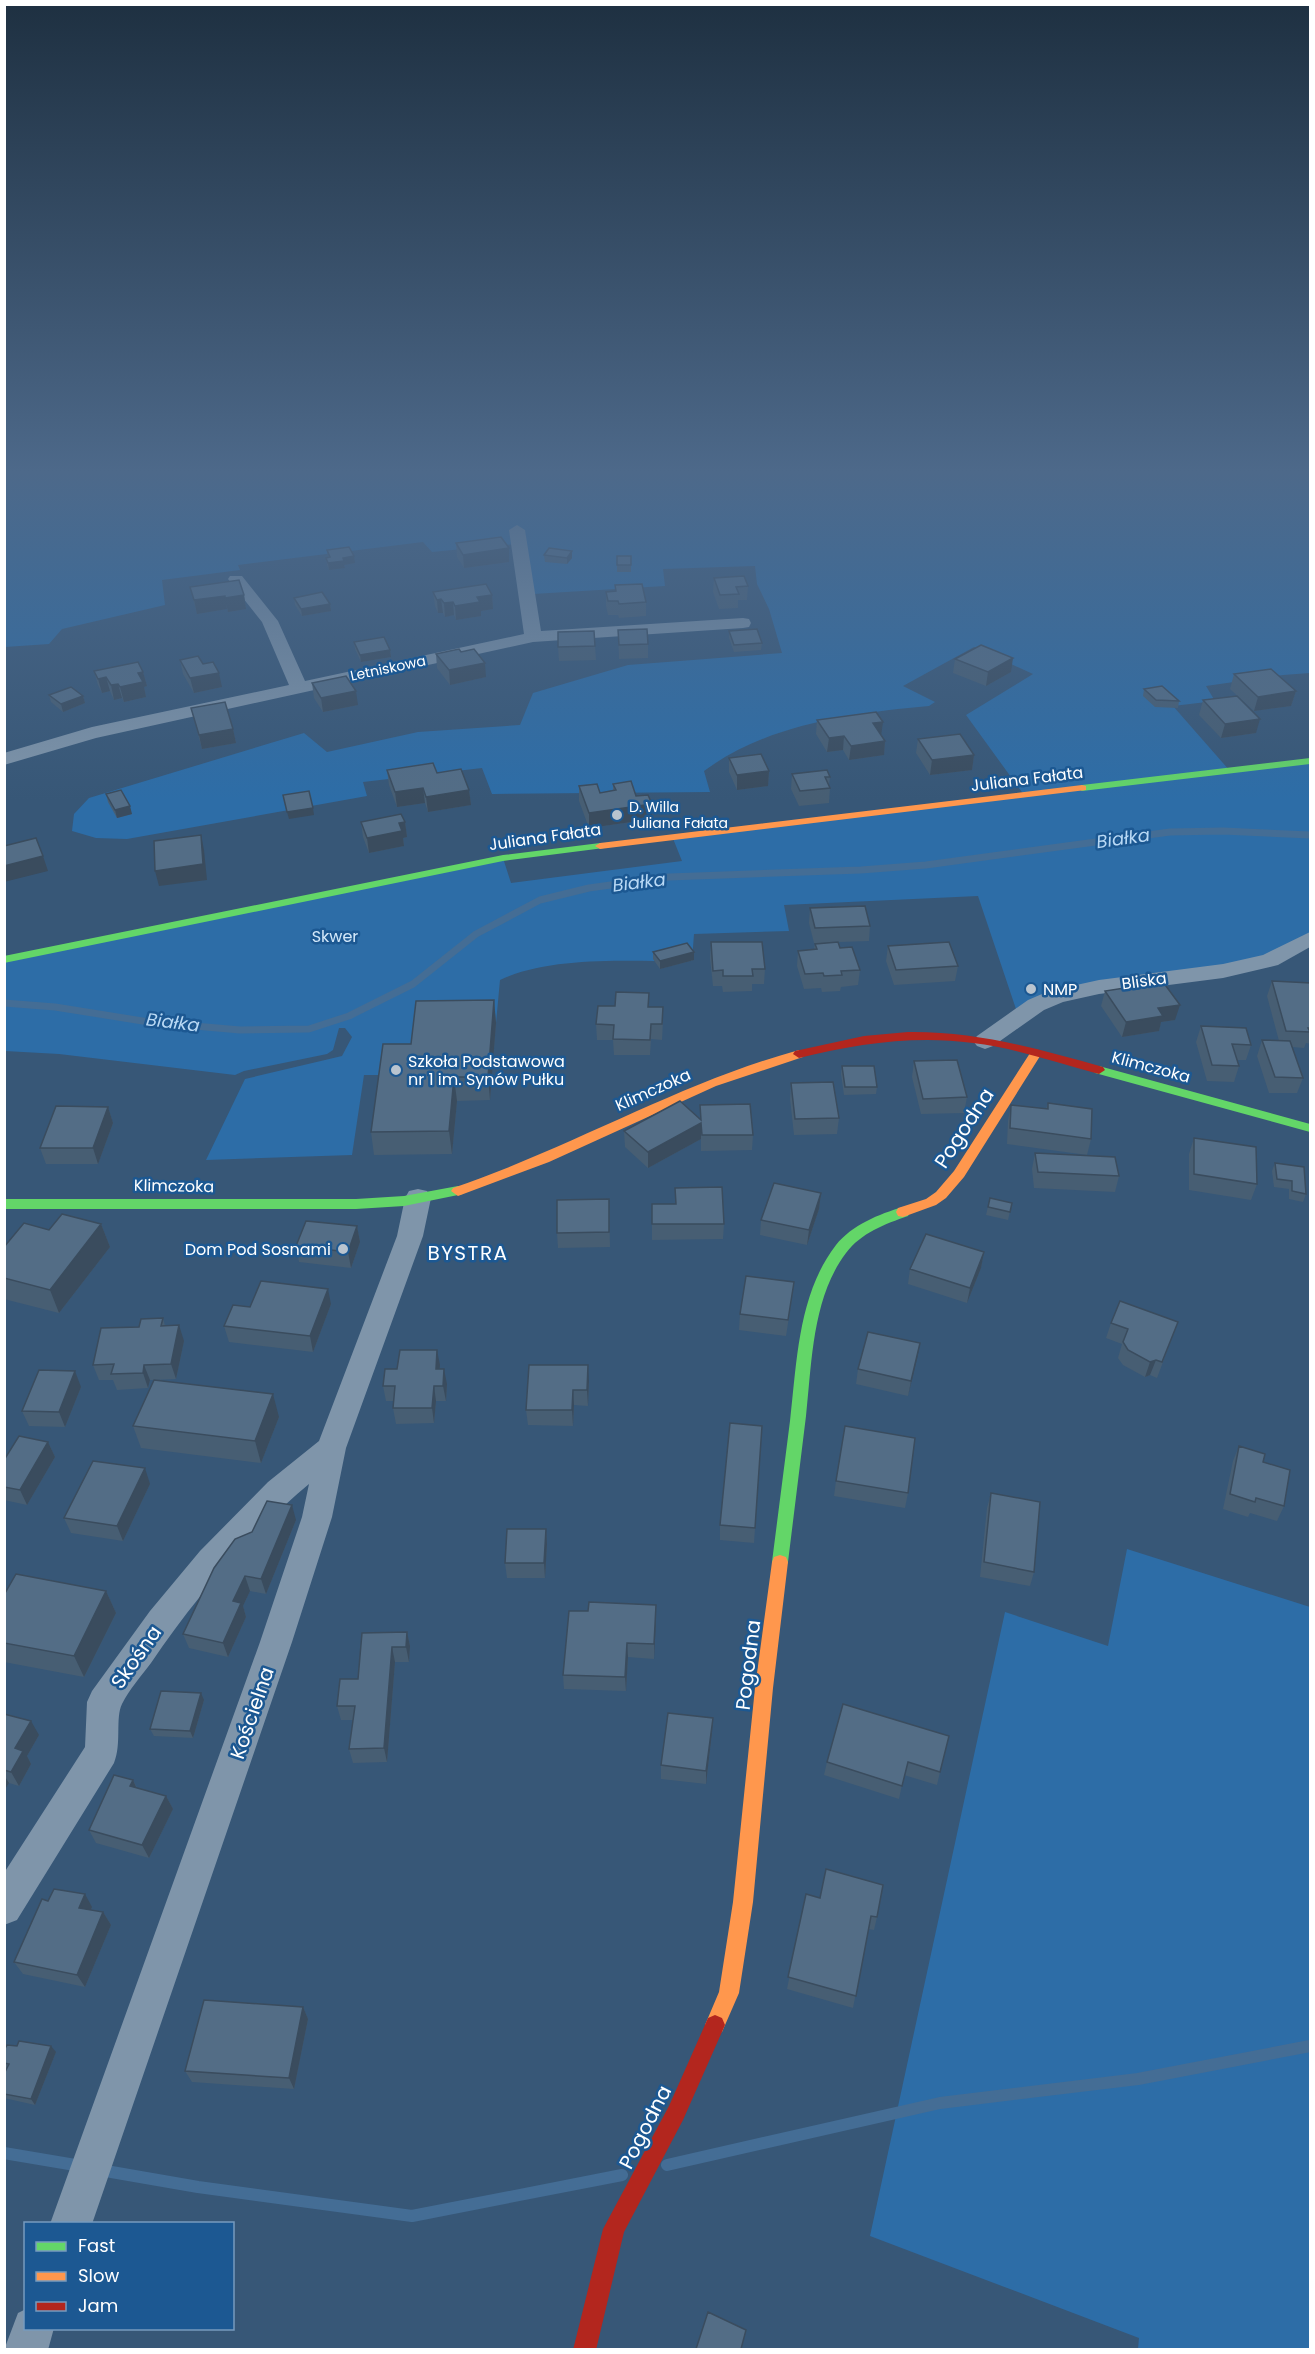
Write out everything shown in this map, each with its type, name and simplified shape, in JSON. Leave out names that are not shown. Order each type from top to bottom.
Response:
[{"type":"street","points":[[238,581],[270,621],[284,647],[299,687]]},
{"type":"street","points":[[525,581],[533,637]]},
{"type":"street","name":"Letniskowa","points":[[4,759],[92,733],[533,637],[743,623]]},
{"type":"street","name":"Juliana Fałata","points":[[4,960],[503,858],[1311,761]]},
{"type":"street","name":"Bliska","points":[[985,1041],[1036,1005],[1057,996],[1100,987],[1223,971],[1270,960],[1311,939]]},
{"type":"street","name":"Klimczoka","points":[[4,1204],[100,1202],[375,1204],[449,1193],[492,1180],[661,1103],[739,1071],[813,1051],[892,1037],[942,1035],[985,1041],[1311,1128]]},
{"type":"street","name":"Pogodna","points":[[584,2349],[614,2229],[676,2113],[729,1993],[743,1902],[764,1688],[808,1343],[820,1287],[839,1250],[863,1229],[931,1202],[941,1195],[960,1174],[1036,1053]]},
{"type":"street","name":"Kościelna","points":[[77,2208],[276,1642],[317,1517],[331,1448],[410,1236],[418,1198]]},
{"type":"street","name":"Skośna","points":[[4,1907],[102,1751],[104,1702],[154,1630],[211,1561],[279,1491],[331,1448]]},
{"type":"street","points":[[26,2349],[32,2330]]},
{"type":"green space","points":[[5,581],[162,581],[165,605],[62,629],[49,644],[5,647]]},
{"type":"green space","points":[[531,581],[664,581],[665,586],[533,594]]},
{"type":"green space","name":"Skwer","points":[[757,581],[1310,581],[1310,673],[1206,686],[1215,701],[1173,706],[1230,771],[1310,761],[1310,939],[1270,960],[1099,987],[1019,1018],[978,896],[784,905],[789,931],[694,934],[692,961],[594,961],[568,963],[521,972],[500,980],[496,1023],[420,1024],[414,1067],[386,1075],[364,1075],[352,1155],[206,1160],[245,1079],[342,1056],[352,1037],[345,1028],[339,1028],[333,1050],[327,1054],[244,1071],[235,1075],[59,1054],[5,1051],[5,960],[503,858],[511,883],[682,861],[672,836],[1024,795],[966,715],[1033,674],[974,647],[903,686],[935,702],[929,706],[841,717],[755,742],[704,771],[710,792],[492,794],[482,768],[363,782],[367,796],[127,839],[96,838],[72,831],[74,814],[89,798],[304,733],[327,752],[418,732],[520,725],[533,693],[628,665],[782,653],[769,609]]},
{"type":"green space","points":[[1127,1549],[1310,1607],[1310,2349],[1138,2349],[1139,2338],[870,2236],[1005,1612],[1108,1646]]},
{"type":"building","points":[[239,581],[244,595],[194,600],[190,587]]},
{"type":"building","points":[[715,581],[746,581],[748,586],[736,587],[739,594],[720,595]]},
{"type":"building","points":[[486,584],[492,595],[477,597],[480,602],[455,606],[453,602],[444,603],[441,599],[437,600],[433,592]]},
{"type":"building","points":[[642,584],[646,602],[619,604],[618,601],[608,601],[606,592],[616,591],[615,585]]},
{"type":"building","points":[[322,592],[330,604],[301,609],[294,598]]},
{"type":"building","points":[[647,629],[648,644],[619,645],[618,630]]},
{"type":"building","points":[[757,629],[762,643],[734,645],[729,631]]},
{"type":"building","points":[[594,631],[595,646],[558,647],[558,632]]},
{"type":"building","points":[[384,637],[390,650],[360,655],[354,642]]},
{"type":"building","points":[[981,645],[1013,658],[988,672],[955,659]]},
{"type":"building","points":[[459,649],[461,652],[474,649],[485,663],[449,670],[436,654]]},
{"type":"building","points":[[198,656],[203,664],[213,662],[219,673],[190,678],[180,660]]},
{"type":"building","points":[[138,662],[143,672],[138,673],[143,682],[120,687],[118,684],[111,685],[106,677],[98,679],[94,671]]},
{"type":"building","points":[[1271,669],[1296,691],[1258,697],[1234,674]]},
{"type":"building","points":[[346,676],[356,691],[321,698],[312,683]]},
{"type":"building","points":[[1162,686],[1179,701],[1156,700],[1144,689]]},
{"type":"building","points":[[71,687],[83,696],[61,704],[49,695]]},
{"type":"building","points":[[1237,696],[1260,719],[1225,724],[1203,700]]},
{"type":"building","points":[[225,702],[233,729],[199,735],[191,708]]},
{"type":"building","points":[[876,712],[883,722],[873,723],[885,741],[851,746],[844,736],[829,738],[817,720]]},
{"type":"building","points":[[960,734],[974,755],[932,760],[918,739]]},
{"type":"building","points":[[761,754],[769,771],[737,775],[729,758]]},
{"type":"building","points":[[433,763],[437,773],[461,769],[469,790],[426,797],[423,788],[395,792],[387,770]]},
{"type":"building","points":[[827,770],[830,777],[825,777],[830,788],[800,791],[792,774]]},
{"type":"building","points":[[631,781],[636,796],[648,795],[652,804],[589,813],[579,786],[597,784],[600,793],[616,790],[613,784]]},
{"type":"building","points":[[121,790],[130,806],[115,810],[106,794]]},
{"type":"building","points":[[309,791],[313,808],[287,812],[283,795]]},
{"type":"building","points":[[401,814],[405,822],[399,823],[402,831],[367,838],[361,822]]},
{"type":"building","points":[[201,835],[203,864],[155,871],[154,841]]},
{"type":"building","points":[[36,838],[43,856],[4,866],[4,846]]},
{"type":"building","points":[[865,906],[870,926],[815,928],[810,908]]},
{"type":"building","points":[[711,942],[762,942],[765,969],[752,969],[753,976],[723,976],[723,970],[713,971]]},
{"type":"building","points":[[838,942],[840,948],[852,947],[860,970],[841,971],[842,975],[805,974],[798,951],[817,949],[815,944]]},
{"type":"building","points":[[949,942],[958,966],[896,970],[888,946]]},
{"type":"building","points":[[687,943],[694,952],[660,961],[653,952]]},
{"type":"building","points":[[1272,981],[1311,983],[1311,1028],[1308,1028],[1310,1032],[1286,1031]]},
{"type":"building","points":[[1163,982],[1180,1005],[1158,1008],[1163,1016],[1126,1022],[1105,991]]},
{"type":"building","points":[[616,992],[649,993],[648,1007],[663,1007],[662,1024],[651,1024],[650,1040],[613,1039],[614,1025],[596,1024],[598,1006],[615,1006]]},
{"type":"building","points":[[494,1000],[488,1077],[454,1077],[449,1131],[371,1132],[383,1044],[411,1044],[416,1001]]},
{"type":"building","points":[[1201,1026],[1246,1028],[1251,1045],[1232,1044],[1239,1066],[1212,1065]]},
{"type":"building","points":[[1262,1040],[1290,1041],[1303,1078],[1275,1077]]},
{"type":"building","points":[[957,1060],[967,1097],[923,1099],[914,1061]]},
{"type":"building","points":[[842,1066],[874,1066],[877,1087],[845,1087]]},
{"type":"building","points":[[833,1082],[839,1118],[795,1119],[791,1083]]},
{"type":"building","points":[[680,1101],[701,1120],[700,1105],[750,1104],[753,1135],[702,1135],[701,1123],[648,1152],[624,1131]]},
{"type":"building","points":[[1048,1103],[1092,1109],[1091,1139],[1010,1128],[1011,1105],[1048,1109]]},
{"type":"building","points":[[56,1106],[108,1107],[93,1148],[40,1148]]},
{"type":"building","points":[[1194,1138],[1256,1147],[1257,1184],[1194,1174]]},
{"type":"building","points":[[1035,1153],[1115,1157],[1119,1176],[1038,1172]]},
{"type":"building","points":[[1275,1163],[1304,1167],[1306,1194],[1292,1191],[1292,1181],[1277,1179]]},
{"type":"building","points":[[774,1183],[821,1193],[809,1230],[761,1220]]},
{"type":"building","points":[[722,1187],[724,1224],[652,1224],[652,1204],[676,1204],[675,1188]]},
{"type":"building","points":[[990,1198],[1012,1203],[1010,1212],[988,1207]]},
{"type":"building","points":[[609,1199],[609,1232],[557,1233],[557,1200]]},
{"type":"building","points":[[62,1214],[101,1224],[50,1290],[4,1278],[4,1247],[24,1223],[49,1230]]},
{"type":"building","points":[[306,1221],[357,1226],[348,1252],[296,1246]]},
{"type":"building","points":[[926,1234],[984,1252],[970,1288],[910,1269]]},
{"type":"building","points":[[746,1276],[794,1282],[788,1320],[740,1314]]},
{"type":"building","points":[[261,1281],[328,1289],[310,1336],[224,1326],[233,1305],[250,1307]]},
{"type":"building","points":[[1120,1301],[1178,1322],[1162,1362],[1156,1360],[1150,1362],[1128,1350],[1123,1342],[1128,1329],[1111,1323]]},
{"type":"building","points":[[163,1318],[161,1326],[179,1325],[171,1364],[144,1365],[143,1373],[111,1374],[114,1364],[93,1365],[101,1328],[139,1327],[141,1319]]},
{"type":"building","points":[[868,1332],[920,1343],[911,1381],[858,1369]]},
{"type":"building","points":[[400,1350],[437,1350],[436,1369],[444,1369],[443,1386],[434,1386],[432,1408],[393,1408],[395,1386],[383,1386],[385,1369],[397,1369]]},
{"type":"building","points":[[529,1365],[588,1365],[587,1390],[573,1390],[572,1410],[526,1410]]},
{"type":"building","points":[[39,1370],[75,1371],[59,1412],[22,1411]]},
{"type":"building","points":[[154,1380],[273,1394],[255,1441],[133,1426]]},
{"type":"building","points":[[730,1423],[762,1426],[755,1528],[720,1525]]},
{"type":"building","points":[[845,1426],[915,1438],[908,1493],[836,1481]]},
{"type":"building","points":[[19,1436],[48,1442],[20,1490],[4,1487],[4,1460]]},
{"type":"building","points":[[1239,1446],[1265,1454],[1263,1462],[1290,1470],[1284,1506],[1256,1498],[1255,1502],[1230,1494]]},
{"type":"building","points":[[93,1461],[145,1468],[117,1526],[64,1518]]},
{"type":"building","points":[[991,1493],[1040,1502],[1034,1572],[984,1562]]},
{"type":"building","points":[[267,1501],[292,1505],[261,1579],[245,1576],[233,1601],[241,1603],[223,1643],[183,1634],[214,1568],[235,1539],[252,1532]]},
{"type":"building","points":[[507,1529],[546,1529],[544,1563],[505,1563]]},
{"type":"building","points":[[16,1574],[106,1591],[74,1656],[4,1643],[4,1595]]},
{"type":"building","points":[[589,1602],[656,1605],[654,1644],[627,1643],[625,1677],[563,1675],[569,1611],[588,1611]]},
{"type":"building","points":[[407,1632],[406,1647],[392,1647],[384,1748],[349,1749],[355,1706],[337,1706],[340,1679],[358,1679],[362,1633]]},
{"type":"building","points":[[161,1691],[201,1693],[190,1731],[150,1729]]},
{"type":"building","points":[[843,1704],[949,1736],[940,1772],[908,1762],[902,1786],[827,1762]]},
{"type":"building","points":[[668,1713],[713,1718],[706,1771],[661,1765]]},
{"type":"building","points":[[4,1714],[31,1721],[15,1748],[23,1751],[11,1772],[4,1770]]},
{"type":"building","points":[[114,1775],[133,1780],[130,1786],[166,1796],[142,1845],[89,1830]]},
{"type":"building","points":[[826,1869],[883,1885],[877,1917],[871,1916],[856,1996],[788,1977],[806,1894],[820,1898]]},
{"type":"building","points":[[54,1889],[85,1894],[79,1908],[103,1912],[77,1975],[14,1962],[42,1899],[48,1901]]},
{"type":"building","points":[[204,2000],[303,2007],[289,2078],[185,2071]]},
{"type":"building","points":[[19,2041],[51,2046],[31,2099],[4,2094],[4,2074],[9,2064],[4,2063],[4,2050],[7,2045],[17,2046]]},
{"type":"building","points":[[708,2312],[746,2330],[741,2349],[696,2349]]},
{"type":"waterway","name":"Białka","points":[[4,1003],[55,1007],[149,1022],[240,1030],[309,1029],[349,1016],[413,984],[476,934],[540,900],[589,888],[669,877],[861,870],[926,865],[1170,832],[1223,831],[1310,835]]},
{"type":"waterway","points":[[667,2165],[940,2103],[1138,2079],[1310,2046]]},
{"type":"waterway","points":[[4,2153],[81,2166]]},
{"type":"waterway","points":[[100,2170],[198,2187],[412,2216],[622,2175]]},
{"type":"traffic: fast","points":[[1082,788],[1310,761]]},
{"type":"traffic: fast","points":[[4,960],[503,858],[600,846]]},
{"type":"traffic: fast","points":[[1099,1070],[1310,1128]]},
{"type":"traffic: fast","points":[[4,1204],[356,1204],[404,1201],[458,1191]]},
{"type":"traffic: fast","points":[[780,1562],[809,1329],[821,1286],[830,1266],[847,1242],[869,1226],[903,1212]]},
{"type":"traffic: slow","points":[[600,846],[1082,788]]},
{"type":"traffic: slow","points":[[903,1212],[931,1202],[941,1195],[959,1174],[1036,1053]]},
{"type":"traffic: slow","points":[[458,1191],[544,1159],[712,1083],[799,1054]]},
{"type":"traffic: slow","points":[[715,2025],[729,1993],[743,1902],[764,1688],[780,1562]]},
{"type":"traffic: jam","points":[[799,1054],[864,1040],[908,1036],[953,1036],[1006,1045],[1099,1070]]},
{"type":"traffic: jam","points":[[584,2350],[614,2229],[676,2113],[715,2025]]},
{"type":"place","name":"D. Willa Juliana Fałata","points":[[617,815]]},
{"type":"place","name":"NMP","points":[[1031,989]]},
{"type":"place","name":"Szkoła Podstawowa nr 1 im. Synów Pułku","points":[[396,1070]]},
{"type":"place","name":"Dom Pod Sosnami","points":[[343,1249]]},
{"type":"district","name":"BYSTRA","points":[[468,1253]]}]
